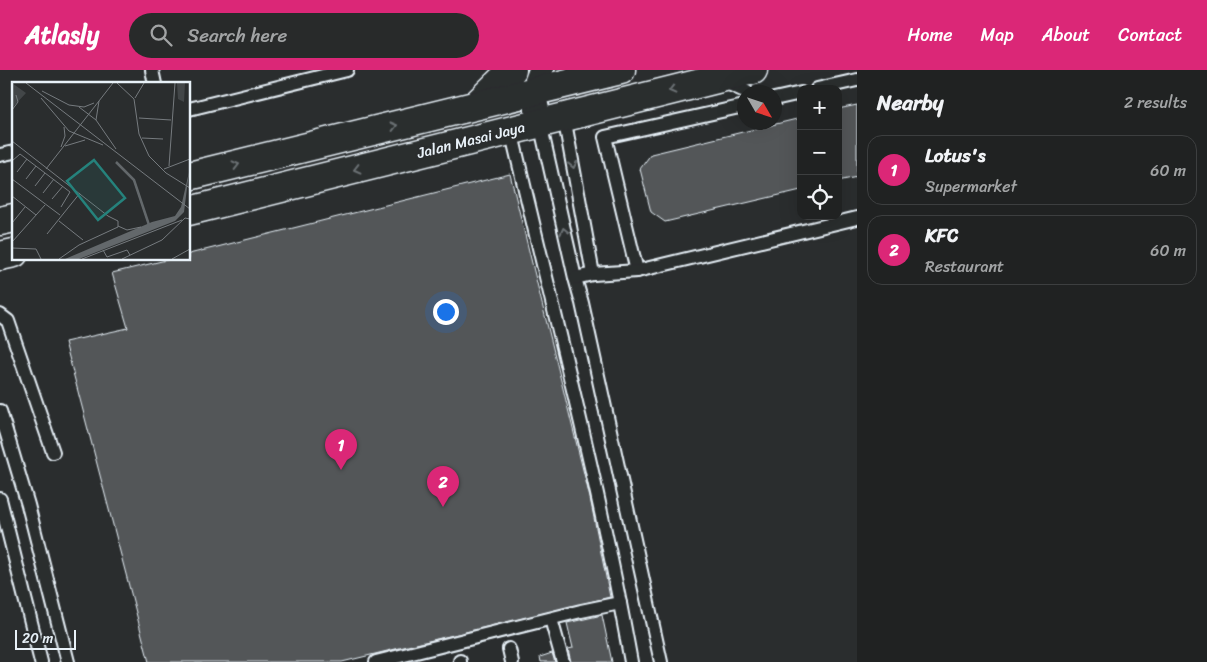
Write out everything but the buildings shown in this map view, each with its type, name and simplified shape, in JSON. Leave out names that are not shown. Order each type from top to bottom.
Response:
[{"type":"main road","points":[[475,106],[512,70]]},
{"type":"main road","name":"Jalan Masai Jaya","points":[[190,210],[753,70]]},
{"type":"main road","points":[[190,176],[475,106],[545,79],[609,71]]},
{"type":"street","points":[[545,79],[552,120]]},
{"type":"lane","points":[[190,109],[347,70]]},
{"type":"lane","points":[[718,79],[737,88]]},
{"type":"lane","points":[[835,85],[857,80]]},
{"type":"lane","points":[[782,97],[797,94]]},
{"type":"lane","points":[[637,271],[605,137],[737,108]]},
{"type":"lane","points":[[552,120],[594,274]]},
{"type":"lane","points":[[552,120],[575,278],[582,302],[661,662]]},
{"type":"lane","points":[[511,130],[599,504],[631,662]]},
{"type":"lane","points":[[575,278],[594,274],[637,271],[857,218]]},
{"type":"lane","points":[[0,315],[8,321],[53,452]]},
{"type":"lane","points":[[0,411],[28,505],[68,662]]},
{"type":"lane","points":[[0,499],[41,662]]},
{"type":"lane","points":[[376,662],[459,654],[506,640],[550,618],[620,603]]},
{"type":"lane","points":[[550,618],[563,662]]},
{"type":"lane","points":[[506,640],[512,662]]},
{"type":"place","name":"Lotus's","points":[[341,470]]},
{"type":"place","name":"KFC","points":[[443,507]]}]
